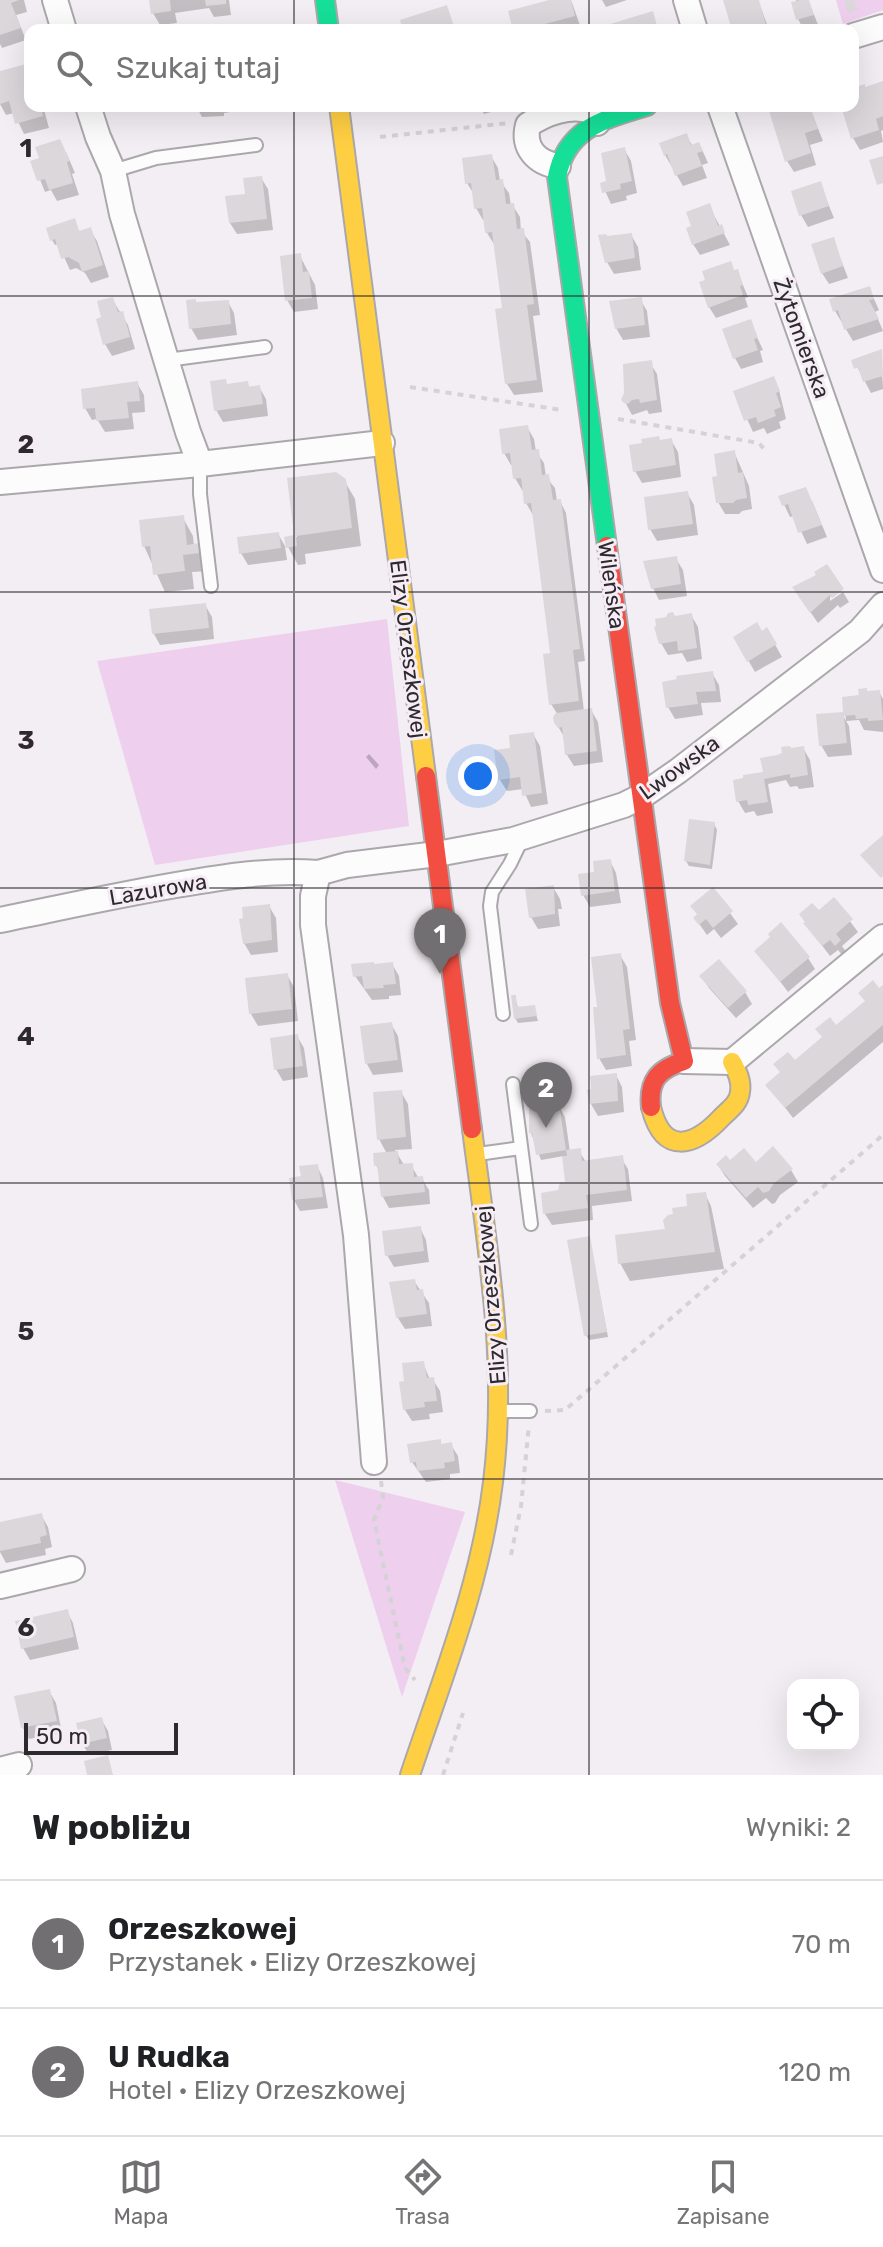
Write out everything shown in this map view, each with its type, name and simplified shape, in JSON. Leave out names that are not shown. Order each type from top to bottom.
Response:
[{"type":"street","points":[[55,0],[62,24]]},
{"type":"street","points":[[325,0],[328,24]]},
{"type":"street","points":[[686,0],[693,24]]},
{"type":"street","points":[[859,34],[883,27]]},
{"type":"street","points":[[90,112],[113,171],[122,214],[200,464]]},
{"type":"street","name":"Elizy Orzeszkowej","points":[[340,112],[494,1301],[499,1361],[493,1486],[478,1558],[410,1775]]},
{"type":"street","points":[[556,112],[528,125],[527,140],[534,155],[546,164],[558,166],[578,135],[597,123],[629,112]]},
{"type":"street","points":[[592,112],[597,123]]},
{"type":"street","name":"Żytomierska","points":[[722,112],[883,570]]},
{"type":"street","name":"Wileńska","points":[[558,166],[588,415],[670,1003],[684,1061]]},
{"type":"street","points":[[0,482],[200,464],[382,443]]},
{"type":"street","name":"Lwowska","points":[[437,854],[523,837],[624,805],[642,796],[860,631],[883,605]]},
{"type":"street","points":[[374,1462],[356,1235],[313,925],[313,896],[318,873],[347,865],[437,854]]},
{"type":"street","name":"Lazurowa","points":[[0,920],[127,893],[220,878],[293,871],[318,873]]},
{"type":"street","points":[[732,1062],[741,1077],[740,1096],[699,1138],[689,1143],[667,1139],[658,1129],[651,1103],[654,1077],[663,1069],[684,1061],[732,1062],[883,937]]},
{"type":"street","points":[[0,1586],[72,1569]]},
{"type":"lane","points":[[113,171],[156,158],[256,145]]},
{"type":"lane","points":[[167,360],[265,347]]},
{"type":"lane","points":[[200,464],[200,494],[211,586]]},
{"type":"lane","points":[[503,1014],[490,906],[492,892],[523,837]]},
{"type":"lane","points":[[513,1084],[531,1224]]},
{"type":"lane","points":[[475,1154],[521,1148]]},
{"type":"lane","points":[[499,1411],[530,1411]]},
{"type":"path","points":[[380,137],[509,123],[528,125]]},
{"type":"path","points":[[530,1411],[565,1410],[883,1135]]},
{"type":"path","points":[[374,1462],[381,1477],[383,1497],[374,1520],[405,1668],[417,1682],[438,1691]]},
{"type":"shaded area","points":[[836,0],[883,0],[883,10],[843,24]]},
{"type":"shaded area","points":[[387,619],[409,826],[155,865],[97,661]]},
{"type":"shaded area","points":[[335,1480],[465,1512],[402,1697]]},
{"type":"building","points":[[0,0],[19,0],[11,3],[21,28],[0,35]]},
{"type":"building","points":[[149,0],[170,0],[171,11],[151,14]]},
{"type":"building","points":[[205,0],[226,0],[226,4],[206,6]]},
{"type":"building","points":[[549,0],[571,0],[575,16],[545,24],[511,24],[508,11]]},
{"type":"building","points":[[723,0],[759,0],[766,24],[730,24]]},
{"type":"building","points":[[809,0],[814,15],[796,20],[791,2]]},
{"type":"building","points":[[844,0],[854,0],[858,10],[848,13]]},
{"type":"building","points":[[447,5],[453,24],[401,24],[400,20]]},
{"type":"building","points":[[653,11],[656,24],[610,24]]},
{"type":"building","points":[[24,65],[24,112],[42,112],[43,116],[15,124],[9,101],[0,104],[0,71]]},
{"type":"building","points":[[883,81],[883,116],[876,119],[879,130],[851,139],[843,112],[859,112],[859,86]]},
{"type":"building","points":[[769,112],[812,112],[818,129],[805,133],[811,153],[785,162]]},
{"type":"building","points":[[687,133],[691,145],[699,142],[703,151],[697,153],[702,166],[675,176],[659,143]]},
{"type":"building","points":[[60,139],[70,161],[67,162],[73,183],[49,190],[45,179],[37,181],[30,161],[39,158],[35,147]]},
{"type":"building","points":[[625,147],[632,181],[620,184],[621,189],[602,193],[600,183],[606,181],[601,153]]},
{"type":"building","points":[[492,154],[496,180],[503,179],[506,204],[514,203],[517,229],[524,228],[534,304],[527,305],[537,380],[505,384],[495,309],[502,308],[492,232],[485,233],[482,208],[474,209],[471,183],[465,184],[462,158]]},
{"type":"building","points":[[883,156],[883,183],[877,185],[869,160]]},
{"type":"building","points":[[262,176],[267,219],[229,223],[225,196],[245,194],[243,178]]},
{"type":"building","points":[[821,181],[829,206],[799,216],[791,191]]},
{"type":"building","points":[[710,203],[718,226],[722,224],[725,233],[692,245],[686,228],[691,226],[686,212]]},
{"type":"building","points":[[75,218],[79,231],[91,227],[103,265],[82,272],[79,263],[68,257],[61,259],[55,239],[50,241],[46,228]]},
{"type":"building","points":[[632,233],[635,258],[605,263],[598,235]]},
{"type":"building","points":[[834,237],[843,266],[821,274],[811,244]]},
{"type":"building","points":[[301,253],[303,272],[309,271],[312,298],[285,301],[280,256]]},
{"type":"building","points":[[731,261],[734,270],[738,269],[743,295],[708,308],[699,282],[705,280],[702,271]]},
{"type":"building","points":[[870,286],[874,299],[869,300],[879,319],[844,330],[838,310],[833,312],[829,299]]},
{"type":"building","points":[[113,297],[118,312],[123,311],[130,337],[103,345],[96,319],[101,317],[97,301]]},
{"type":"building","points":[[642,297],[645,325],[615,329],[609,301]]},
{"type":"building","points":[[196,299],[196,302],[229,300],[231,324],[189,329],[186,300]]},
{"type":"building","points":[[751,319],[758,338],[754,339],[758,350],[733,359],[722,329]]},
{"type":"building","points":[[882,349],[883,376],[863,382],[858,367],[854,369],[851,360]]},
{"type":"building","points":[[652,360],[657,400],[640,403],[639,399],[624,403],[621,400],[624,393],[623,364]]},
{"type":"building","points":[[774,376],[780,391],[776,393],[781,407],[774,410],[776,416],[758,423],[756,417],[744,421],[733,391]]},
{"type":"building","points":[[226,379],[227,384],[248,381],[249,387],[260,385],[263,404],[214,411],[210,381]]},
{"type":"building","points":[[138,381],[140,401],[127,402],[129,418],[96,421],[95,408],[83,409],[81,389]]},
{"type":"building","points":[[528,425],[532,450],[539,449],[542,475],[549,474],[553,500],[561,499],[580,649],[573,650],[579,701],[549,705],[543,654],[550,653],[531,503],[524,504],[521,478],[513,479],[510,453],[502,454],[499,429]]},
{"type":"building","points":[[659,436],[660,440],[672,438],[676,465],[633,472],[629,445]]},
{"type":"building","points":[[735,450],[738,473],[743,472],[747,498],[733,503],[716,503],[712,477],[717,476],[714,454]]},
{"type":"building","points":[[336,472],[346,479],[352,528],[296,536],[297,546],[286,548],[284,537],[294,535],[287,478]]},
{"type":"building","points":[[806,487],[822,525],[798,533],[788,504],[782,506],[778,496]]},
{"type":"building","points":[[688,491],[693,524],[648,530],[644,497]]},
{"type":"building","points":[[184,515],[187,545],[199,543],[200,553],[183,555],[185,571],[153,575],[150,546],[142,547],[139,520]]},
{"type":"building","points":[[279,532],[281,548],[239,554],[237,537]]},
{"type":"building","points":[[677,556],[681,584],[651,589],[643,561]]},
{"type":"building","points":[[827,564],[844,589],[832,598],[830,595],[810,613],[792,587],[816,575],[814,572]]},
{"type":"building","points":[[206,603],[209,628],[152,634],[149,609]]},
{"type":"building","points":[[673,612],[675,616],[692,613],[697,648],[678,651],[677,641],[659,644],[655,619]]},
{"type":"building","points":[[757,622],[762,631],[767,627],[777,644],[747,662],[733,637]]},
{"type":"building","points":[[713,671],[716,691],[696,692],[698,704],[666,708],[662,682],[677,679],[676,676]]},
{"type":"building","points":[[867,688],[867,691],[880,690],[883,720],[868,721],[868,718],[856,719],[855,715],[844,716],[847,743],[819,746],[816,714],[843,712],[842,697],[859,695],[858,689]]},
{"type":"building","points":[[592,708],[597,751],[565,755],[562,727],[558,728],[553,717],[556,713]]},
{"type":"building","points":[[534,732],[542,793],[522,796],[520,777],[498,780],[494,750],[510,748],[509,735]]},
{"type":"building","points":[[804,746],[808,775],[790,778],[790,774],[764,779],[768,802],[748,805],[747,800],[736,802],[733,780],[763,772],[760,758],[782,753],[781,747]]},
{"type":"building","points":[[689,819],[715,822],[710,865],[684,861]]},
{"type":"building","points":[[883,835],[883,876],[881,878],[860,855]]},
{"type":"building","points":[[611,859],[615,891],[581,896],[578,874],[594,872],[593,861]]},
{"type":"building","points":[[554,885],[555,914],[529,918],[525,889]]},
{"type":"building","points":[[713,887],[733,911],[713,928],[706,919],[699,925],[693,918],[697,914],[690,906]]},
{"type":"building","points":[[834,897],[853,919],[836,934],[841,940],[835,946],[830,940],[822,946],[799,914],[812,903],[819,910]]},
{"type":"building","points":[[270,904],[272,940],[243,944],[239,919],[243,918],[242,907]]},
{"type":"building","points":[[781,922],[810,957],[780,982],[754,951]]},
{"type":"building","points":[[621,953],[630,1029],[623,1030],[626,1055],[597,1059],[593,1007],[597,1007],[591,957]]},
{"type":"building","points":[[719,959],[747,991],[728,1008],[699,976]]},
{"type":"building","points":[[393,962],[396,984],[364,989],[362,976],[353,977],[351,964]]},
{"type":"building","points":[[288,973],[292,1009],[249,1014],[245,978]]},
{"type":"building","points":[[873,980],[879,988],[883,985],[883,1025],[785,1108],[765,1085],[780,1072],[773,1064],[788,1052],[795,1060],[822,1037],[815,1029],[830,1017],[836,1025],[865,1001],[858,993]]},
{"type":"building","points":[[511,995],[516,995],[517,1007],[535,1005],[537,1016],[514,1019]]},
{"type":"building","points":[[392,1022],[398,1060],[365,1064],[360,1026]]},
{"type":"building","points":[[298,1034],[303,1066],[274,1070],[270,1038]]},
{"type":"building","points":[[617,1073],[618,1101],[589,1104],[587,1090],[591,1089],[590,1076]]},
{"type":"building","points":[[402,1090],[406,1137],[377,1140],[373,1092]]},
{"type":"building","points":[[559,1103],[566,1150],[536,1155],[532,1133],[529,1133],[529,1108]]},
{"type":"building","points":[[773,1146],[793,1169],[763,1193],[758,1187],[746,1198],[716,1164],[726,1155],[730,1160],[744,1148],[756,1162]]},
{"type":"building","points":[[581,1148],[582,1161],[623,1155],[627,1190],[586,1195],[588,1208],[543,1214],[541,1193],[558,1190],[560,1182],[565,1182],[562,1156],[567,1156],[566,1150]]},
{"type":"building","points":[[398,1151],[399,1164],[413,1163],[414,1177],[423,1176],[425,1192],[381,1197],[373,1153]]},
{"type":"building","points":[[318,1164],[323,1197],[292,1200],[289,1178],[301,1176],[299,1166]]},
{"type":"building","points":[[706,1192],[715,1252],[618,1264],[615,1235],[665,1229],[663,1220],[673,1214],[672,1208],[687,1206],[686,1194]]},
{"type":"building","points":[[421,1226],[424,1251],[385,1256],[382,1231]]},
{"type":"building","points":[[590,1236],[607,1332],[584,1336],[567,1240]]},
{"type":"building","points":[[415,1279],[417,1290],[423,1289],[427,1314],[396,1318],[389,1282]]},
{"type":"building","points":[[424,1361],[427,1378],[434,1377],[437,1401],[424,1402],[425,1407],[403,1410],[399,1382],[404,1381],[402,1363]]},
{"type":"building","points":[[441,1439],[441,1444],[452,1442],[455,1461],[444,1463],[445,1468],[417,1471],[416,1462],[410,1463],[407,1444]]},
{"type":"building","points":[[42,1513],[47,1535],[40,1537],[41,1543],[0,1551],[0,1522]]},
{"type":"building","points":[[68,1609],[74,1637],[21,1649],[15,1621]]},
{"type":"building","points":[[50,1689],[57,1721],[21,1728],[14,1696]]},
{"type":"building","points":[[102,1717],[107,1738],[81,1744],[76,1723]]},
{"type":"building","points":[[108,1755],[113,1775],[87,1775],[84,1761]]},
{"type":"traffic: fast","points":[[325,0],[328,24]]},
{"type":"traffic: fast","points":[[607,546],[557,177],[562,160],[578,136],[602,121],[628,112]]},
{"type":"traffic: slow","points":[[340,112],[426,776]]},
{"type":"traffic: slow","points":[[651,1107],[656,1123],[671,1140],[680,1142],[701,1135],[738,1099],[740,1084],[732,1062]]},
{"type":"traffic: slow","points":[[410,1775],[470,1594],[493,1482],[497,1437],[497,1349],[472,1129]]},
{"type":"traffic: jam","points":[[607,546],[670,1003],[684,1061],[657,1077],[651,1090],[651,1107]]},
{"type":"traffic: jam","points":[[426,776],[472,1129]]},
{"type":"place","name":"Orzeszkowej","points":[[440,974]]},
{"type":"place","name":"U Rudka","points":[[546,1128]]}]
